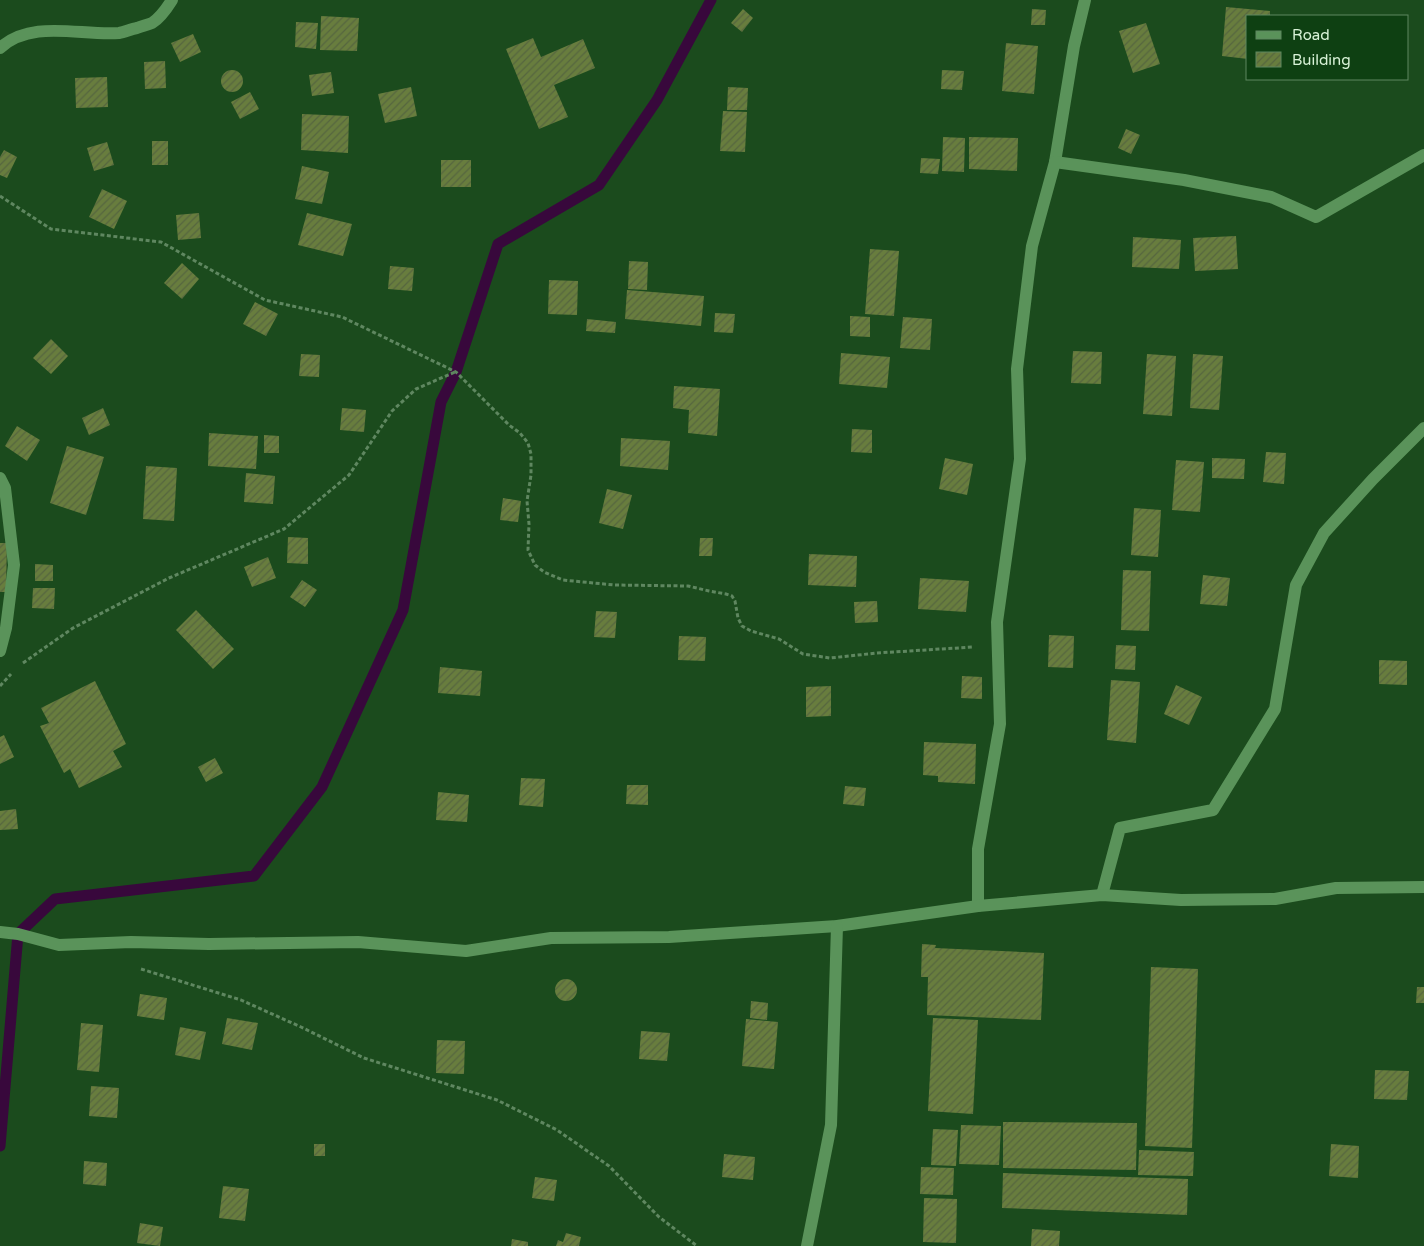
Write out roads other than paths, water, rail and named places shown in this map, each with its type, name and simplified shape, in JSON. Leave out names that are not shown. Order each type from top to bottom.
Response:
[{"type":"street","points":[[0,48],[25,34],[42,31],[120,33],[152,22],[167,9],[172,0]]},
{"type":"street","points":[[978,906],[978,849],[1000,724],[997,622],[1020,459],[1017,369],[1032,246],[1055,162],[1074,46],[1085,0]]},
{"type":"street","points":[[1055,162],[1184,180],[1271,197],[1316,217],[1424,155]]},
{"type":"street","points":[[1102,895],[1120,828],[1213,810],[1275,709],[1296,585],[1324,533],[1424,428]]},
{"type":"street","points":[[0,478],[5,488],[14,565],[6,628],[0,651]]},
{"type":"street","points":[[0,932],[18,934],[60,945],[131,942],[209,944],[358,942],[466,951],[551,938],[669,937],[837,926],[978,906],[1102,895],[1182,900],[1275,899],[1336,888],[1424,887]]},
{"type":"street","points":[[807,1246],[831,1125],[837,926]]},
{"type":"waterway","points":[[0,1146],[18,934],[55,899],[254,876],[322,787],[403,610],[441,402],[456,372],[498,244],[599,185],[657,100],[711,0]]}]
